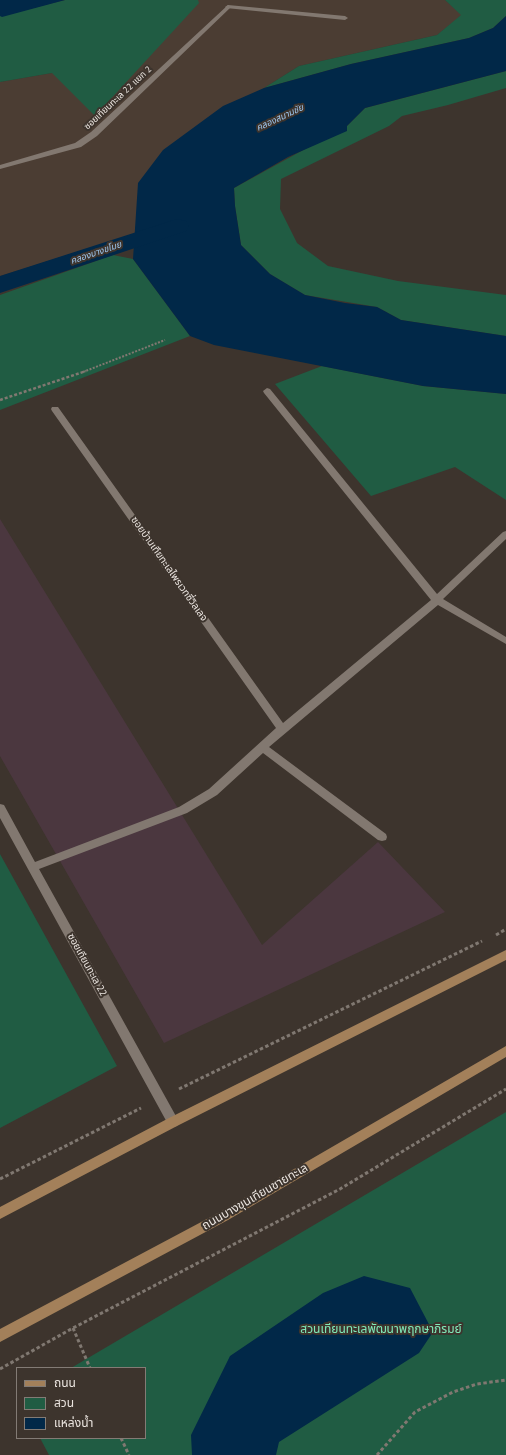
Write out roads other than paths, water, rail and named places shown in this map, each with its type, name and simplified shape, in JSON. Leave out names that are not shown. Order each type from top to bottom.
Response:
[{"type":"main road","points":[[0,1213],[173,1122],[506,956]]},
{"type":"main road","name":"ถนนบางขุนเทียนชายทะเล","points":[[0,1336],[224,1216],[506,1051]]},
{"type":"street","name":"ซอยเทียนทะเล 22 แยก 2","points":[[0,167],[78,145],[94,134],[228,7],[345,18]]},
{"type":"street","points":[[267,391],[437,600],[506,641]]},
{"type":"street","name":"ซอยบ้านเทียทะเลไพรเวทซี่วิลเลจ","points":[[55,409],[282,729]]},
{"type":"street","points":[[33,867],[183,810],[213,792],[262,746],[437,600],[506,534]]},
{"type":"street","points":[[262,746],[382,837]]},
{"type":"street","name":"ซอยเทียนทะเล 22","points":[[0,808],[173,1122]]},
{"type":"water","points":[[0,0],[65,0],[2,17],[0,16]]},
{"type":"water","name":"คลองสนามชัย","points":[[506,16],[506,71],[365,108],[347,126],[347,131],[288,157],[234,188],[235,206],[241,245],[270,274],[305,295],[345,303],[377,307],[401,320],[506,336],[506,394],[423,386],[214,345],[190,336],[133,259],[138,183],[163,150],[223,106],[264,88],[351,64],[469,38],[493,28]]},
{"type":"water","points":[[364,1276],[410,1288],[433,1332],[419,1353],[279,1442],[276,1455],[192,1455],[191,1435],[230,1356],[323,1293]]},
{"type":"waterway","name":"คลองบางขโมย","points":[[0,285],[177,226]]},
{"type":"park label","name":"สวนเทียนทะเลพัฒนาพฤกษาภิรมย์","points":[[381,1330]]}]
